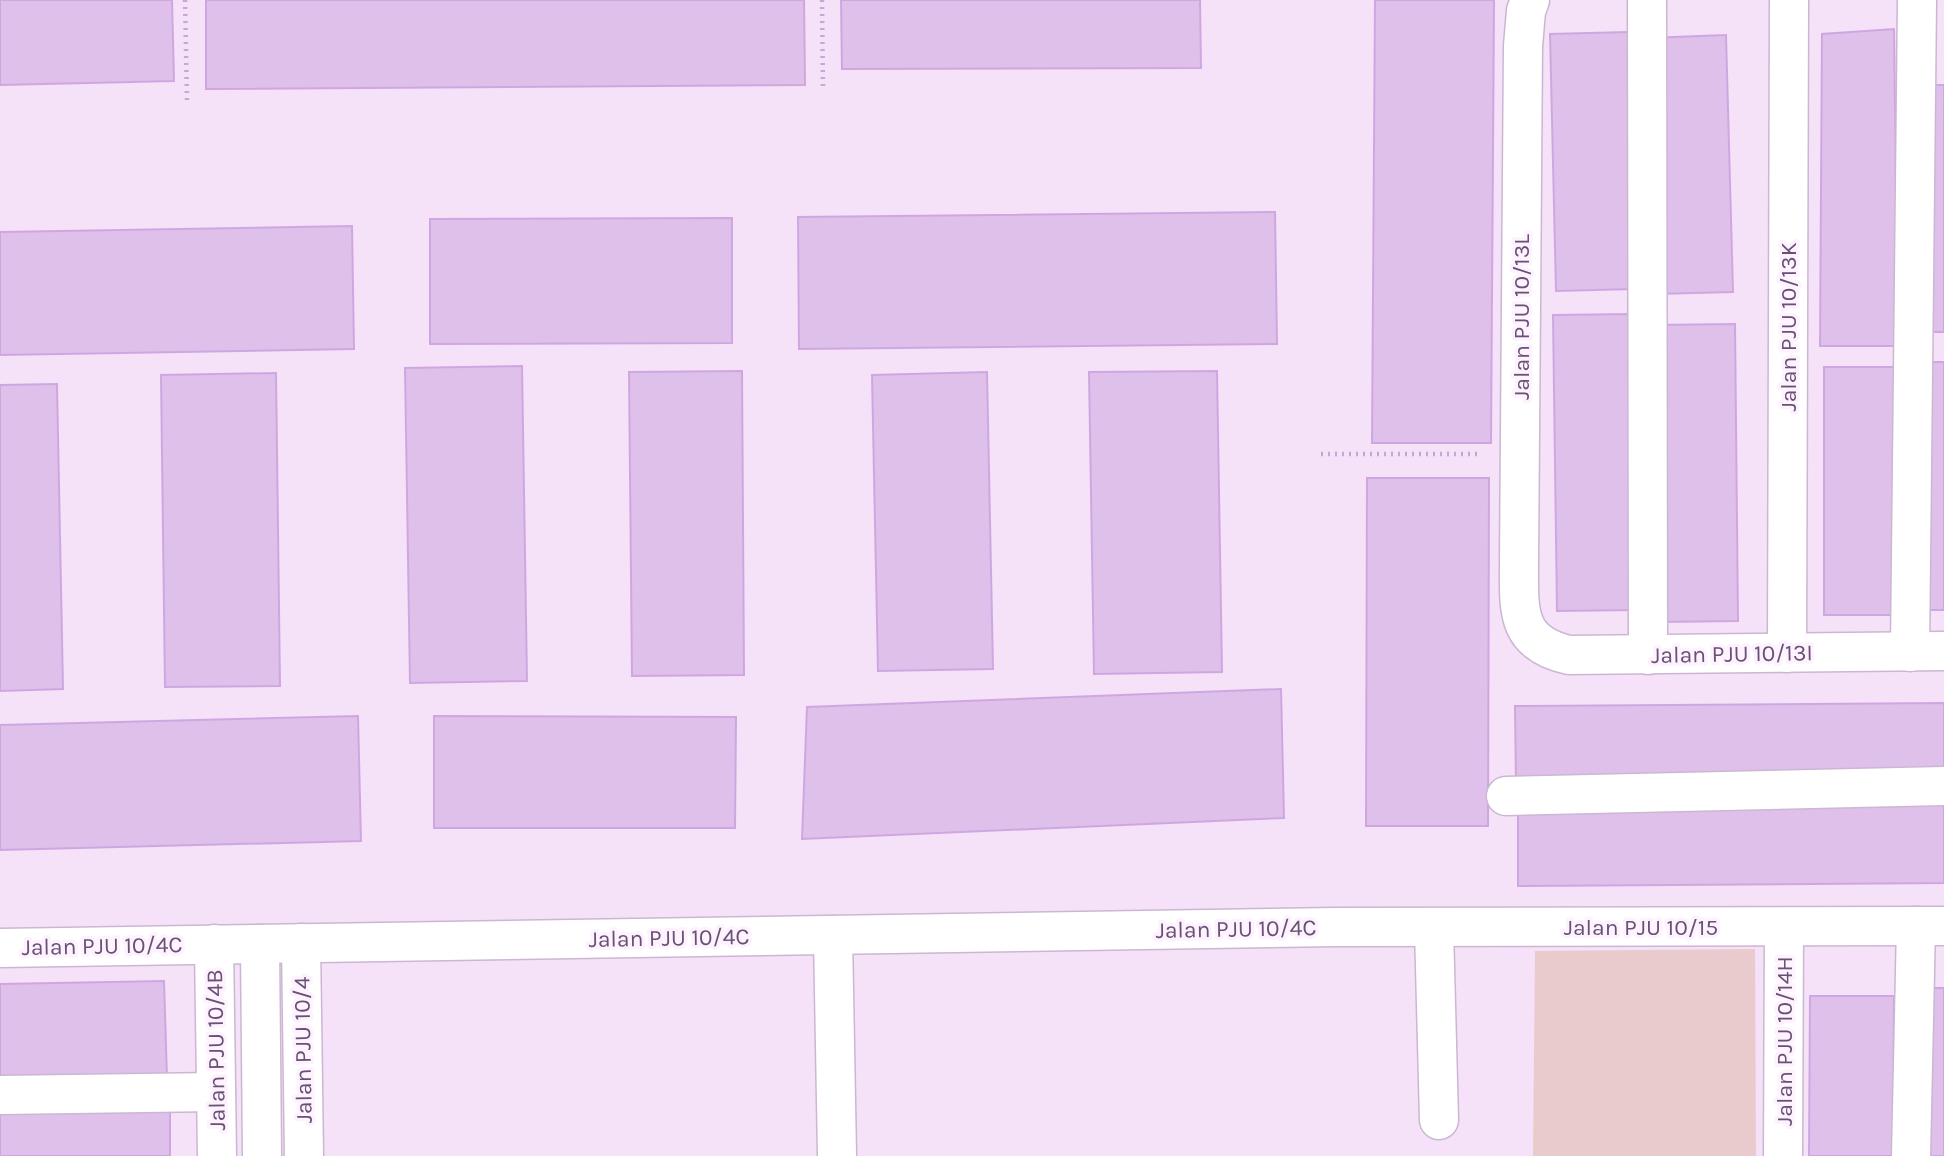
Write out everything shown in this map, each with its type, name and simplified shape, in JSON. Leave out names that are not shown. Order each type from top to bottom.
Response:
[{"type":"street","name":"Jalan PJU 10/13L","points":[[1528,633],[1519,606],[1519,564],[1523,46],[1526,11],[1530,0]]},
{"type":"street","points":[[1647,0],[1648,655]]},
{"type":"street","name":"Jalan PJU 10/13K","points":[[1787,653],[1789,0]]},
{"type":"street","points":[[1917,0],[1927,652]]},
{"type":"street","name":"Jalan PJU 10/13I","points":[[1528,633],[1544,649],[1569,655],[1927,652]]},
{"type":"street","points":[[1506,796],[1944,786]]},
{"type":"street","points":[[1911,1156],[1930,926]]},
{"type":"street","name":"Jalan PJU 10/15","points":[[1338,927],[1930,926]]},
{"type":"street","name":"Jalan PJU 10/4C","points":[[0,948],[1338,927]]},
{"type":"street","name":"Jalan PJU 10/14H","points":[[1783,1156],[1784,927]]},
{"type":"street","points":[[1434,928],[1439,1119]]},
{"type":"street","points":[[833,935],[837,1156]]},
{"type":"street","name":"Jalan PJU 10/4","points":[[302,943],[304,1156]]},
{"type":"street","name":"Jalan PJU 10/4B","points":[[214,944],[217,1156]]},
{"type":"street","name":"Jalan PJU 10/4","points":[[260,944],[262,1156]]},
{"type":"street","points":[[0,1096],[216,1092]]},
{"type":"path","points":[[185,0],[187,101]]},
{"type":"path","points":[[822,0],[823,91]]},
{"type":"path","points":[[1321,454],[1477,454]]},
{"type":"shaded area","points":[[0,0],[1944,0],[1944,1156],[0,1156]]},
{"type":"shaded area","points":[[1755,949],[1756,1156],[1533,1156],[1535,951]]},
{"type":"building","points":[[0,0],[172,0],[174,81],[0,85]]},
{"type":"building","points":[[206,0],[804,0],[805,85],[206,89]]},
{"type":"building","points":[[841,0],[1200,0],[1201,68],[842,69]]},
{"type":"building","points":[[1375,0],[1494,0],[1491,443],[1372,443]]},
{"type":"building","points":[[1894,29],[1898,346],[1820,346],[1822,34]]},
{"type":"building","points":[[1628,32],[1634,289],[1556,291],[1550,34]]},
{"type":"building","points":[[1726,35],[1733,292],[1655,294],[1648,38]]},
{"type":"building","points":[[1926,85],[1944,85],[1944,332],[1926,332]]},
{"type":"building","points":[[1275,212],[1277,344],[799,349],[798,217]]},
{"type":"building","points":[[732,218],[732,343],[430,344],[430,219]]},
{"type":"building","points":[[352,226],[354,349],[0,355],[0,232]]},
{"type":"building","points":[[1633,314],[1636,610],[1557,611],[1553,315]]},
{"type":"building","points":[[1735,324],[1738,621],[1658,622],[1655,325]]},
{"type":"building","points":[[1921,362],[1944,362],[1944,610],[1921,610]]},
{"type":"building","points":[[522,366],[527,681],[410,683],[405,368]]},
{"type":"building","points":[[1824,367],[1901,367],[1901,615],[1824,615]]},
{"type":"building","points":[[742,371],[744,675],[632,676],[629,372]]},
{"type":"building","points":[[1217,371],[1222,672],[1094,674],[1089,372]]},
{"type":"building","points":[[987,372],[993,669],[878,671],[872,375]]},
{"type":"building","points":[[276,373],[280,686],[165,687],[161,375]]},
{"type":"building","points":[[57,384],[63,689],[0,691],[0,385]]},
{"type":"building","points":[[1367,478],[1489,478],[1488,826],[1366,826]]},
{"type":"building","points":[[1281,689],[1284,818],[802,839],[807,707]]},
{"type":"building","points":[[1944,703],[1944,784],[1516,786],[1515,706]]},
{"type":"building","points":[[358,716],[361,841],[0,850],[0,725]]},
{"type":"building","points":[[434,716],[736,717],[735,828],[434,828]]},
{"type":"building","points":[[1944,803],[1944,883],[1518,886],[1518,806]]},
{"type":"building","points":[[164,981],[167,1079],[0,1082],[0,984]]},
{"type":"building","points":[[1916,988],[1944,988],[1944,1156],[1916,1156]]},
{"type":"building","points":[[1810,996],[1894,996],[1893,1156],[1809,1156]]},
{"type":"building","points":[[170,1110],[170,1156],[0,1156],[0,1111]]}]
